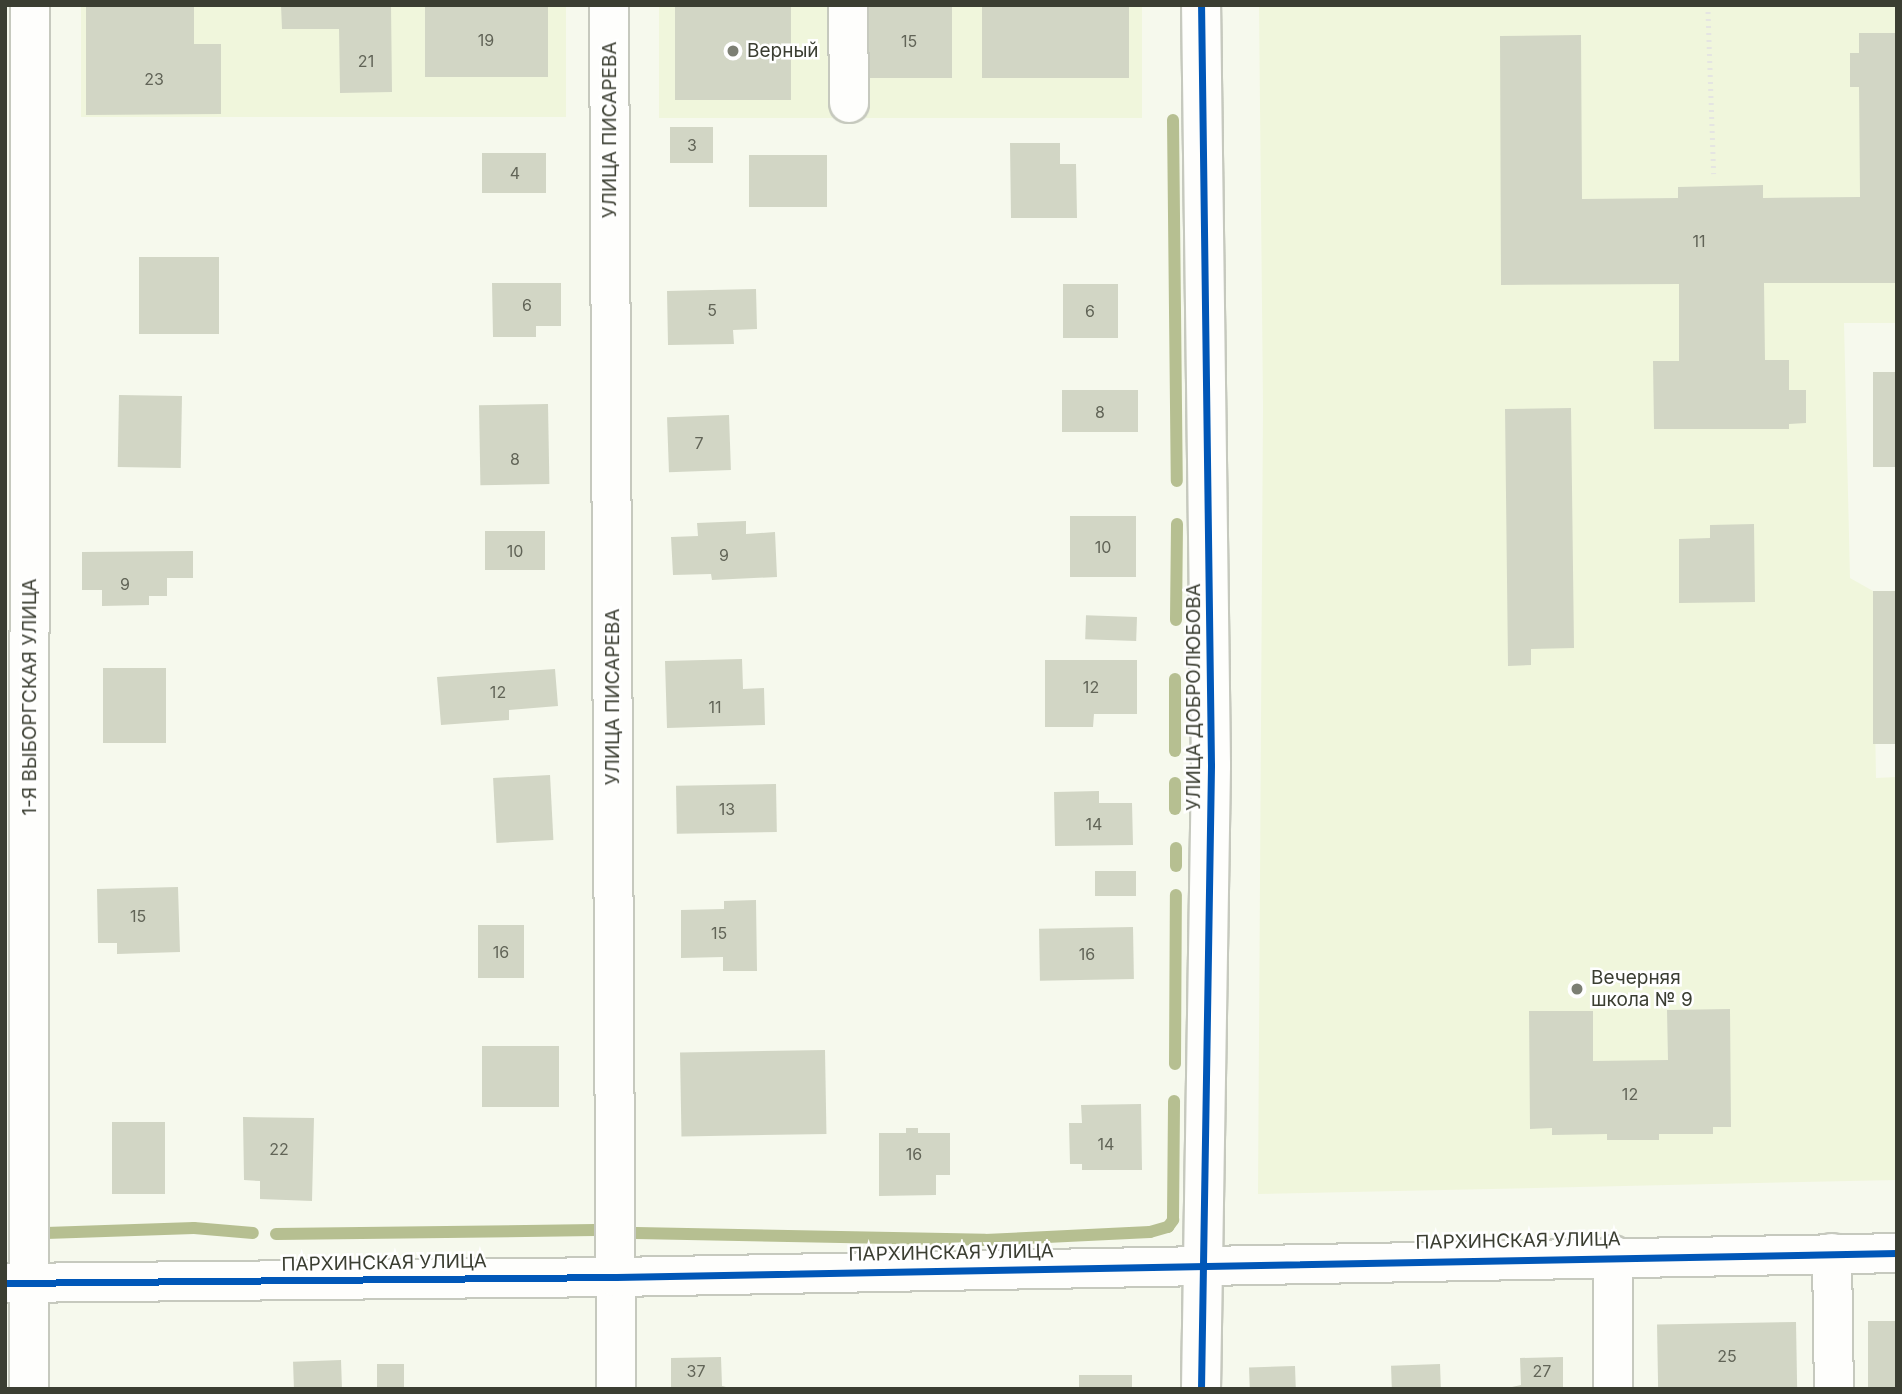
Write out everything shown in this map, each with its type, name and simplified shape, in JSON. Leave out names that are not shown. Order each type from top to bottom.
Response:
[{"type":"street","name":"1-Я ВЫБОРГСКАЯ УЛИЦА","points":[[29,1389],[17,1282],[30,5]]},
{"type":"street","name":"УЛИЦА ПИСАРЕВА","points":[[609,5],[616,1389]]},
{"type":"street","points":[[848,5],[849,103]]},
{"type":"street","name":"УЛИЦА ДОБРОЛЮБОВА","points":[[1201,1389],[1211,765],[1202,5]]},
{"type":"street","name":"ПАРХИНСКАЯ УЛИЦА","points":[[17,1282],[616,1277],[1201,1262],[1897,1253]]},
{"type":"street","points":[[1832,1254],[1834,1389]]},
{"type":"street","points":[[1613,1255],[1614,1389]]},
{"type":"path","points":[[1709,5],[1714,174]]},
{"type":"shaded area","points":[[81,5],[566,5],[566,117],[81,117]]},
{"type":"shaded area","points":[[659,5],[1142,5],[1142,118],[659,118]]},
{"type":"shaded area","points":[[1259,5],[1897,5],[1897,323],[1844,323],[1850,578],[1873,591],[1876,778],[1897,777],[1897,1180],[1258,1194],[1263,407]]},
{"type":"building","points":[[86,5],[194,5],[194,44],[221,44],[221,114],[86,115]]},
{"type":"building","points":[[281,5],[391,5],[392,92],[340,93],[339,29],[282,29]]},
{"type":"building","points":[[425,5],[548,5],[548,77],[425,77]]},
{"type":"building","name":"Верный","points":[[675,5],[791,5],[791,100],[675,100]]},
{"type":"building","points":[[865,5],[952,5],[952,78],[865,78]]},
{"type":"building","points":[[982,5],[1129,5],[1129,78],[982,78]]},
{"type":"building","points":[[1859,33],[1897,33],[1897,283],[1764,283],[1765,360],[1789,360],[1789,390],[1806,390],[1806,423],[1789,424],[1789,429],[1654,429],[1653,361],[1679,361],[1679,284],[1501,285],[1500,36],[1581,35],[1582,199],[1678,198],[1678,187],[1763,185],[1763,198],[1860,197],[1859,87],[1850,87],[1850,53],[1859,53]]},
{"type":"building","points":[[670,127],[713,127],[713,163],[670,163]]},
{"type":"building","points":[[1010,143],[1060,143],[1060,164],[1076,164],[1077,218],[1011,218]]},
{"type":"building","points":[[482,153],[546,153],[546,193],[482,193]]},
{"type":"building","points":[[749,155],[827,155],[827,207],[749,207]]},
{"type":"building","points":[[139,257],[219,257],[219,334],[139,334]]},
{"type":"building","points":[[492,283],[561,283],[561,326],[536,326],[536,337],[493,337]]},
{"type":"building","points":[[1063,284],[1118,284],[1118,338],[1063,338]]},
{"type":"building","points":[[756,289],[757,329],[733,330],[734,344],[668,345],[667,291]]},
{"type":"building","points":[[1873,372],[1897,372],[1897,467],[1873,467]]},
{"type":"building","points":[[1062,390],[1138,390],[1138,432],[1062,432]]},
{"type":"building","points":[[119,395],[182,396],[181,468],[118,467]]},
{"type":"building","points":[[548,404],[549,484],[480,485],[479,405]]},
{"type":"building","points":[[1571,408],[1574,648],[1531,649],[1531,665],[1508,666],[1505,409]]},
{"type":"building","points":[[729,415],[731,470],[669,472],[667,417]]},
{"type":"building","points":[[1070,516],[1136,516],[1136,577],[1070,577]]},
{"type":"building","points":[[746,521],[746,534],[775,532],[777,577],[712,580],[711,574],[673,575],[671,537],[698,536],[697,523]]},
{"type":"building","points":[[1754,524],[1755,602],[1679,603],[1679,539],[1710,538],[1710,525]]},
{"type":"building","points":[[485,531],[545,531],[545,570],[485,570]]},
{"type":"building","points":[[193,551],[193,578],[167,578],[167,596],[149,596],[149,605],[102,606],[102,590],[82,590],[82,552]]},
{"type":"building","points":[[1873,591],[1897,591],[1897,744],[1873,744]]},
{"type":"building","points":[[1086,615],[1137,617],[1136,641],[1085,639]]},
{"type":"building","points":[[742,659],[743,689],[764,688],[765,725],[667,728],[665,661]]},
{"type":"building","points":[[1045,660],[1137,660],[1137,714],[1094,714],[1093,727],[1045,727]]},
{"type":"building","points":[[103,668],[166,668],[166,743],[103,743]]},
{"type":"building","points":[[555,669],[558,706],[509,710],[509,720],[441,725],[437,677]]},
{"type":"building","points":[[550,775],[553,840],[496,843],[493,778]]},
{"type":"building","points":[[776,784],[777,832],[677,834],[676,786]]},
{"type":"building","points":[[1099,791],[1099,803],[1132,803],[1133,845],[1055,846],[1054,792]]},
{"type":"building","points":[[1095,871],[1136,871],[1136,896],[1095,896]]},
{"type":"building","points":[[178,887],[180,952],[117,954],[117,943],[98,943],[97,889]]},
{"type":"building","points":[[756,900],[757,971],[723,971],[723,957],[681,958],[681,910],[724,909],[724,901]]},
{"type":"building","points":[[478,925],[524,925],[524,978],[478,978]]},
{"type":"building","points":[[1133,927],[1134,979],[1040,981],[1039,929]]},
{"type":"building","points":[[1730,1009],[1731,1127],[1713,1127],[1713,1134],[1659,1134],[1659,1140],[1607,1140],[1607,1134],[1552,1135],[1552,1128],[1530,1129],[1529,1011],[1593,1011],[1593,1061],[1668,1060],[1667,1010]]},
{"type":"building","points":[[482,1046],[559,1046],[559,1107],[482,1107]]},
{"type":"building","points":[[825,1050],[826,1134],[681,1137],[680,1053]]},
{"type":"building","points":[[1141,1104],[1142,1170],[1082,1170],[1082,1164],[1070,1164],[1069,1123],[1082,1123],[1081,1105]]},
{"type":"building","points":[[243,1117],[314,1118],[312,1201],[260,1199],[260,1181],[244,1180]]},
{"type":"building","points":[[112,1122],[165,1122],[165,1194],[112,1194]]},
{"type":"building","points":[[906,1128],[918,1128],[918,1133],[950,1133],[950,1175],[936,1175],[936,1195],[879,1196],[879,1133],[906,1133]]},
{"type":"building","points":[[1868,1321],[1897,1321],[1897,1389],[1868,1389]]},
{"type":"building","points":[[1796,1322],[1797,1389],[1658,1389],[1657,1324]]},
{"type":"building","points":[[721,1357],[722,1386],[734,1389],[671,1389],[671,1358]]},
{"type":"building","points":[[1563,1357],[1563,1389],[1503,1389],[1521,1385],[1520,1358]]},
{"type":"building","points":[[341,1360],[342,1389],[294,1389],[293,1362]]},
{"type":"building","points":[[377,1364],[404,1364],[404,1389],[377,1389]]},
{"type":"building","points":[[1440,1364],[1441,1389],[1392,1389],[1391,1366]]},
{"type":"building","points":[[1295,1366],[1296,1389],[1250,1389],[1249,1368]]},
{"type":"building","points":[[1079,1375],[1132,1375],[1132,1389],[1079,1389]]},
{"type":"waterway","points":[[1173,120],[1177,481]]},
{"type":"waterway","points":[[1176,620],[1177,524]]},
{"type":"waterway","points":[[1175,679],[1175,751]]},
{"type":"waterway","points":[[1175,783],[1175,809]]},
{"type":"waterway","points":[[1176,848],[1176,866]]},
{"type":"waterway","points":[[1175,1064],[1176,895]]},
{"type":"waterway","points":[[636,1233],[985,1240],[1150,1232],[1168,1227],[1173,1220],[1174,1101]]},
{"type":"waterway","points":[[46,1233],[194,1228],[253,1233]]},
{"type":"waterway","points":[[276,1234],[595,1230]]},
{"type":"cycle path","points":[[1201,5],[1211,765],[1201,1389]]},
{"type":"cycle path","points":[[5,1283],[616,1277],[1897,1253]]},
{"type":"place","name":"Верный","points":[[733,51]]},
{"type":"place","name":"Вечерняя школа № 9","points":[[1577,989]]}]
